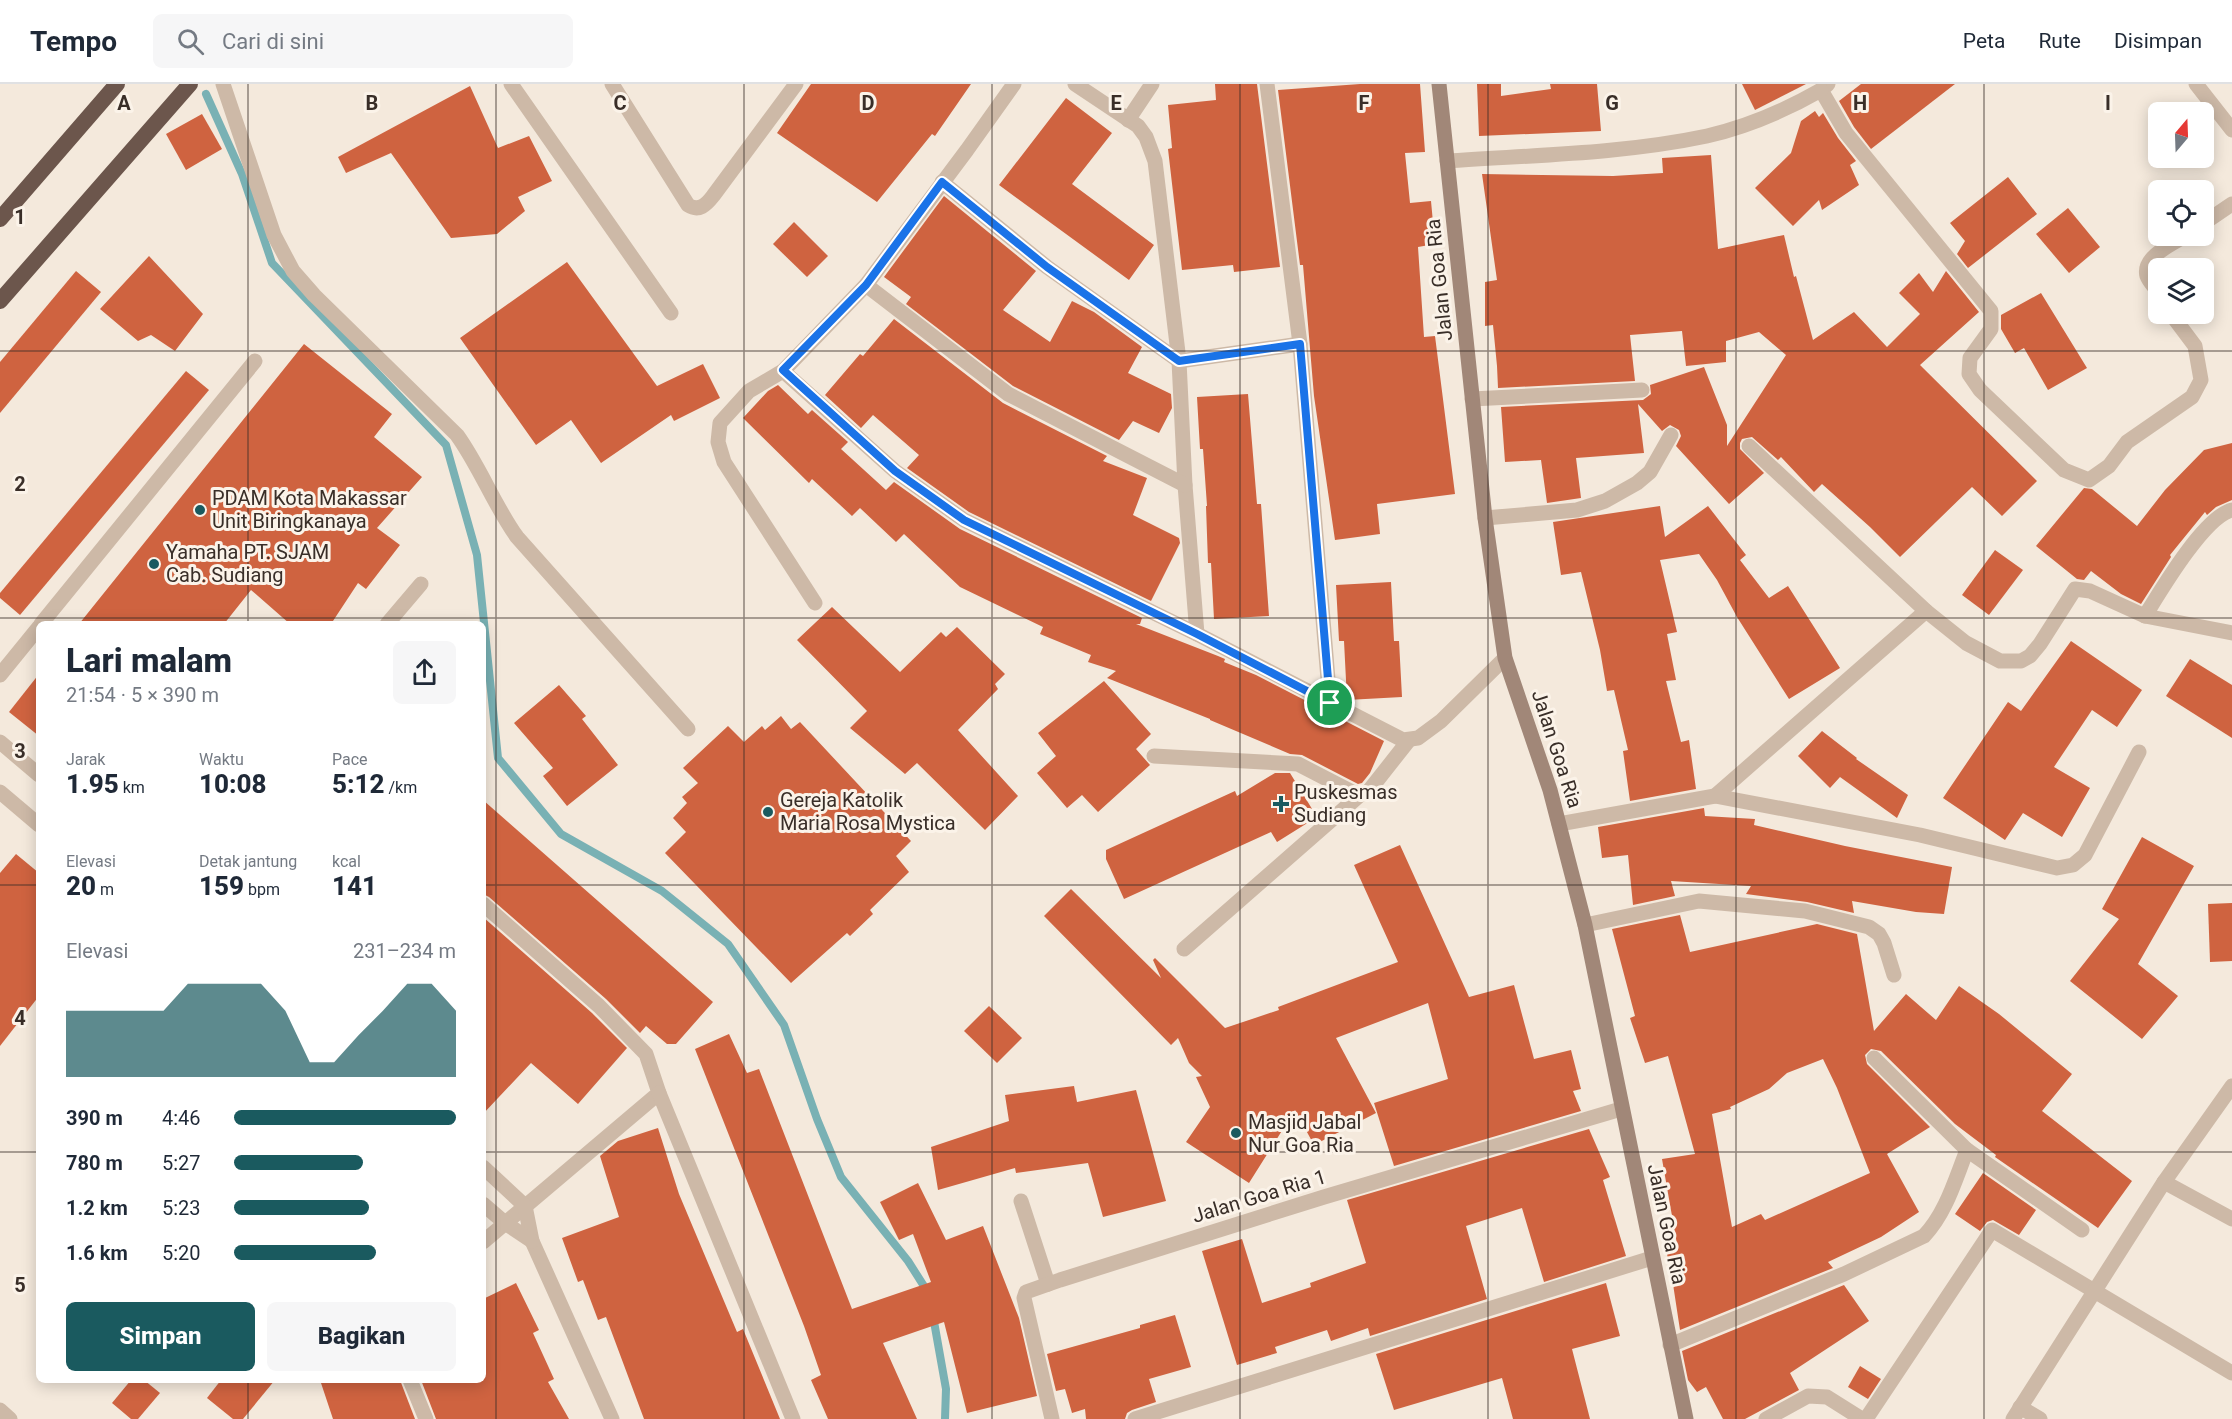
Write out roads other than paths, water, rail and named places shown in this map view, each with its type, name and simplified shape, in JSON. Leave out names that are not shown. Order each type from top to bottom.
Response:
[{"type":"highway","points":[[0,219],[117,84]]},
{"type":"highway","points":[[0,301],[190,84]]},
{"type":"main road","name":"Jalan Goa Ria","points":[[1439,84],[1485,518],[1505,658],[1550,790],[1585,925],[1686,1419]]},
{"type":"street","points":[[224,84],[274,235],[293,271],[314,295],[457,435],[473,457],[504,519],[517,537],[688,729]]},
{"type":"street","points":[[511,84],[671,313]]},
{"type":"street","points":[[612,84],[688,205],[698,209],[705,206],[713,196],[796,84]]},
{"type":"street","points":[[815,603],[724,462],[718,442],[720,423],[749,391],[783,370],[866,285],[1014,84]]},
{"type":"street","points":[[1075,84],[1138,126],[1146,137],[1155,161],[1179,361],[1185,485],[1197,634]]},
{"type":"street","points":[[1128,120],[1152,84]]},
{"type":"street","points":[[1267,84],[1300,344],[1330,703]]},
{"type":"street","points":[[2196,84],[2232,130]]},
{"type":"street","points":[[1448,162],[1651,146],[1709,135],[1766,116],[1824,87],[1846,133],[1991,311],[1991,329],[1970,358],[1969,374],[1980,390],[2064,470],[2089,480],[2109,466],[2127,442],[2192,397],[2201,380],[2195,346],[2178,324]]},
{"type":"street","points":[[942,182],[1047,267],[1179,361],[1300,344]]},
{"type":"street","points":[[2214,216],[2232,204]]},
{"type":"street","points":[[2152,258],[2170,246]]},
{"type":"street","points":[[866,285],[1008,394],[1185,485]]},
{"type":"street","points":[[43,621],[255,361]]},
{"type":"street","points":[[783,370],[895,471],[964,520],[1197,634],[1403,740],[1418,738],[1441,721],[1505,658]]},
{"type":"street","points":[[1472,399],[1642,390]]},
{"type":"street","points":[[1485,518],[1577,510],[1605,501],[1637,483],[1650,472],[1671,435]]},
{"type":"street","points":[[1749,446],[1926,610],[1966,644],[2000,661],[2021,661],[2030,656],[2075,589],[2090,591],[2145,616],[2232,633]]},
{"type":"street","points":[[2145,616],[2178,564],[2210,525],[2232,510]]},
{"type":"street","points":[[390,621],[421,584]]},
{"type":"street","points":[[1715,796],[1926,610]]},
{"type":"street","points":[[0,675],[36,630]]},
{"type":"street","points":[[1154,756],[1298,764],[1354,793],[1361,794],[1368,792],[1409,740]]},
{"type":"street","points":[[0,742],[36,772]]},
{"type":"street","points":[[1559,824],[1715,796],[1920,835],[2057,868],[2073,865],[2085,855],[2139,752]]},
{"type":"street","points":[[0,792],[36,822]]},
{"type":"street","points":[[1184,949],[1361,794]]},
{"type":"street","points":[[1585,925],[1698,901],[1805,911],[1869,927],[1879,934],[1894,975]]},
{"type":"street","points":[[486,907],[599,1006],[646,1054],[658,1093],[793,1419]]},
{"type":"street","points":[[1874,1058],[1967,1150],[2082,1230]]},
{"type":"street","points":[[2040,1419],[2016,1413],[2164,1182],[2232,1086]]},
{"type":"street","points":[[486,1239],[658,1093]]},
{"type":"street","name":"Jalan Goa Ria 1","points":[[1052,1419],[1024,1298],[1026,1292],[1313,1201],[1621,1109]]},
{"type":"street","points":[[1670,1344],[1844,1274],[1924,1236],[1934,1226],[1948,1199],[1967,1150]]},
{"type":"street","points":[[486,1170],[525,1206],[532,1241],[612,1419]]},
{"type":"street","points":[[2164,1182],[2232,1219]]},
{"type":"street","points":[[1021,1201],[1048,1284]]},
{"type":"street","points":[[486,1207],[532,1241]]},
{"type":"street","points":[[1766,1419],[1808,1396],[1827,1397],[1864,1419],[1992,1230],[2232,1373]]},
{"type":"street","points":[[1135,1419],[1652,1258]]},
{"type":"street","points":[[411,1383],[426,1419]]},
{"type":"street","points":[[0,1410],[10,1419]]},
{"type":"waterway","points":[[206,94],[242,174],[272,263],[446,445],[477,555],[484,621]]},
{"type":"waterway","points":[[486,642],[498,758],[561,834],[662,891],[728,944],[784,1025],[817,1119],[841,1177],[908,1261],[929,1294]]},
{"type":"waterway","points":[[933,1316],[946,1389],[945,1419]]},
{"type":"place","name":"PDAM Kota Makassar Unit Biringkanaya","points":[[200,510]]},
{"type":"place","name":"Yamaha PT. SJAM Cab. Sudiang","points":[[154,564]]},
{"type":"place","name":"Puskesmas Sudiang","points":[[1281,804]]},
{"type":"place","name":"Gereja Katolik Maria Rosa Mystica","points":[[768,812]]},
{"type":"place","name":"Masjid Jabal Nur Goa Ria","points":[[1236,1133]]}]
